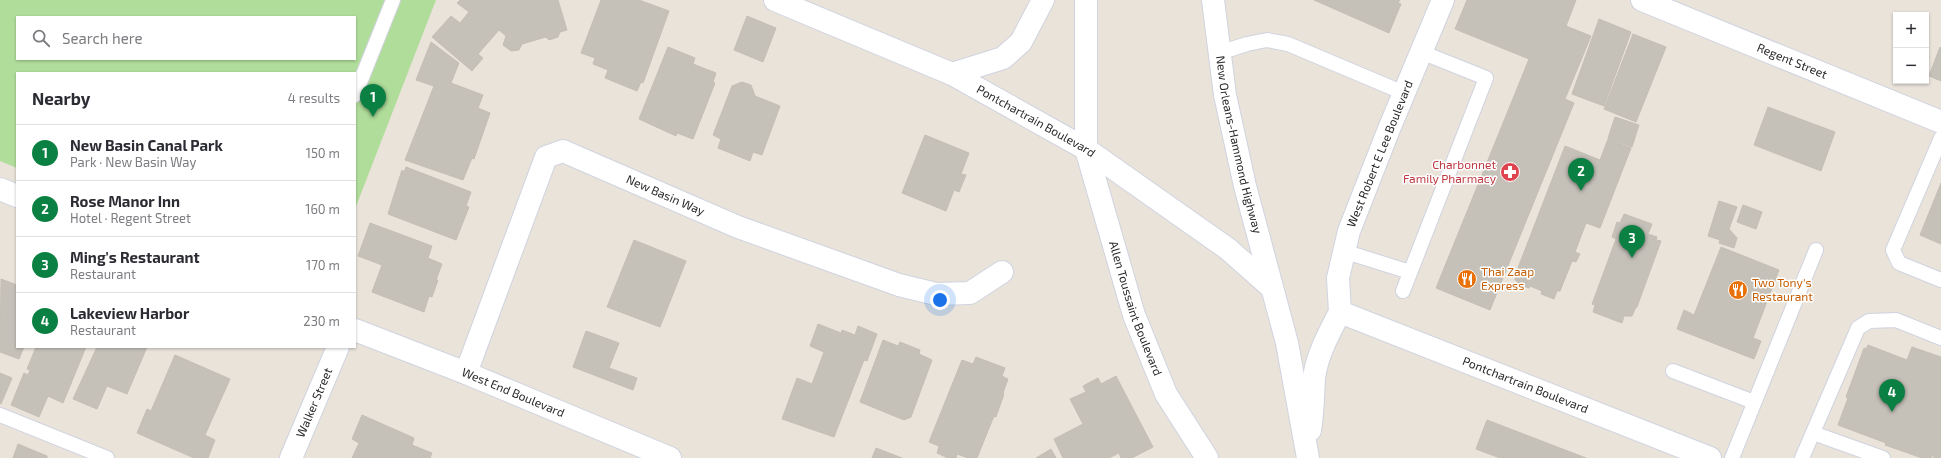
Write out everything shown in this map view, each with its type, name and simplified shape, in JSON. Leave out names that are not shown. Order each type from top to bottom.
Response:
[{"type":"main road","name":"Pontchartrain Boulevard","points":[[775,0],[952,74],[1086,149],[1228,249],[1271,287]]},
{"type":"main road","points":[[952,74],[1003,58],[1021,42],[1043,0]]},
{"type":"main road","points":[[1086,0],[1086,149]]},
{"type":"main road","name":"New Orleans-Hammond Highway","points":[[1213,0],[1225,94],[1245,186],[1271,287]]},
{"type":"main road","name":"West Robert E Lee Boulevard","points":[[1340,312],[1338,278],[1343,251],[1420,52],[1443,0]]},
{"type":"main road","name":"Regent Street","points":[[1642,0],[1941,122]]},
{"type":"main road","name":"Allen Toussaint Boulevard","points":[[1086,149],[1134,315],[1166,394],[1207,458]]},
{"type":"main road","name":"New Basin Way","points":[[466,374],[546,157],[563,151],[738,228],[899,285],[936,294],[970,293],[1002,272]]},
{"type":"main road","points":[[0,189],[16,196]]},
{"type":"main road","points":[[1271,287],[1287,343],[1308,454]]},
{"type":"main road","name":"Pontchartrain Boulevard","points":[[1340,312],[1710,458]]},
{"type":"main road","points":[[1308,454],[1314,404],[1314,377],[1321,352],[1340,312]]},
{"type":"main road","name":"West End Boulevard","points":[[356,330],[670,458]]},
{"type":"main road","name":"Walker Street","points":[[291,458],[338,348]]},
{"type":"lane","points":[[356,92],[393,0]]},
{"type":"lane","points":[[1219,53],[1247,44],[1267,40],[1288,44],[1404,93]]},
{"type":"lane","points":[[1403,291],[1486,78],[1420,52]]},
{"type":"lane","points":[[1941,138],[1893,250],[1899,263],[1941,280]]},
{"type":"lane","points":[[1732,458],[1816,250]]},
{"type":"lane","points":[[1343,251],[1410,272]]},
{"type":"lane","points":[[1802,458],[1858,328],[1869,321],[1896,320],[1941,338]]},
{"type":"lane","points":[[1673,371],[1754,402]]},
{"type":"lane","points":[[0,415],[107,458]]},
{"type":"lane","points":[[1813,433],[1884,458]]},
{"type":"green space","points":[[0,0],[436,0],[356,206],[356,72],[16,72],[16,168],[0,161]]},
{"type":"building","points":[[460,0],[558,0],[567,30],[560,32],[558,37],[549,40],[546,37],[522,44],[519,50],[511,51],[503,45],[506,36],[499,30],[478,54],[483,58],[472,71],[432,37],[451,16],[460,23],[469,12],[457,3]]},
{"type":"building","points":[[601,0],[639,0],[669,11],[643,83],[641,82],[637,91],[605,78],[608,70],[593,64],[595,58],[581,53]]},
{"type":"building","points":[[1314,0],[1400,0],[1398,3],[1401,4],[1389,33]]},
{"type":"building","points":[[1467,0],[1576,0],[1566,26],[1591,36],[1565,99],[1574,103],[1490,310],[1436,288],[1529,59],[1455,29]]},
{"type":"building","points":[[747,16],[776,28],[763,62],[734,50]]},
{"type":"building","points":[[1599,19],[1631,32],[1604,106],[1572,94]]},
{"type":"building","points":[[1633,34],[1666,47],[1636,122],[1604,109]]},
{"type":"building","points":[[431,42],[459,63],[451,83],[483,95],[478,108],[490,113],[474,159],[472,158],[463,180],[405,160],[434,86],[416,80]]},
{"type":"building","points":[[668,47],[695,58],[693,64],[716,73],[713,82],[715,83],[693,139],[677,133],[676,136],[639,119]]},
{"type":"building","points":[[1940,47],[1941,81],[1929,76]]},
{"type":"building","points":[[742,82],[751,85],[755,96],[780,106],[762,155],[753,152],[750,161],[718,148],[721,139],[713,135],[732,86]]},
{"type":"building","points":[[1768,107],[1835,132],[1821,171],[1754,145]]},
{"type":"building","points":[[1615,117],[1639,125],[1632,147],[1608,138]]},
{"type":"building","points":[[925,135],[969,153],[961,174],[966,175],[959,192],[954,190],[946,211],[902,193]]},
{"type":"building","points":[[1608,139],[1631,148],[1600,228],[1586,223],[1575,252],[1580,254],[1576,262],[1572,261],[1560,291],[1557,291],[1554,299],[1541,294],[1542,291],[1530,286],[1529,288],[1517,284],[1517,281],[1515,280],[1516,273],[1565,146],[1600,160]]},
{"type":"building","points":[[406,167],[471,192],[466,206],[469,207],[456,240],[388,214],[402,170],[404,172]]},
{"type":"building","points":[[1941,183],[1941,244],[1920,235]]},
{"type":"building","points":[[1719,201],[1737,207],[1729,229],[1737,238],[1734,248],[1719,243],[1720,240],[1708,236]]},
{"type":"building","points":[[1743,205],[1762,212],[1756,229],[1737,222]]},
{"type":"building","points":[[1624,214],[1652,224],[1648,234],[1657,237],[1656,240],[1661,241],[1637,307],[1632,316],[1624,316],[1622,323],[1593,312],[1595,305],[1592,304],[1616,239],[1612,237],[1617,222],[1620,223]]},
{"type":"building","points":[[370,223],[432,246],[428,258],[442,264],[432,297],[429,296],[424,312],[372,292],[382,265],[358,256]]},
{"type":"building","points":[[634,240],[686,261],[660,327],[607,307]]},
{"type":"building","name":"Two Tony's Restaurant","points":[[1721,247],[1779,270],[1753,338],[1761,341],[1754,359],[1677,329],[1684,310],[1694,315]]},
{"type":"building","points":[[1,279],[16,285],[16,348],[24,348],[19,359],[0,352]]},
{"type":"building","points":[[818,324],[841,333],[842,330],[855,335],[858,326],[877,334],[867,361],[864,360],[834,437],[782,419],[797,378],[812,384],[824,352],[810,346]]},
{"type":"building","points":[[586,331],[619,343],[609,368],[637,378],[633,390],[573,367]]},
{"type":"building","points":[[883,340],[898,346],[900,342],[920,350],[919,354],[932,360],[911,417],[904,420],[860,402]]},
{"type":"building","points":[[1868,345],[1907,360],[1912,347],[1941,357],[1941,458],[1934,458],[1933,454],[1931,458],[1922,458],[1885,445],[1886,443],[1838,425],[1848,398],[1846,397],[1864,348],[1866,349]]},
{"type":"building","points":[[36,348],[86,348],[63,403],[48,396],[39,417],[11,405],[24,373],[28,375],[30,370],[27,369]]},
{"type":"building","points":[[97,348],[147,348],[127,394],[107,386],[97,409],[73,399]]},
{"type":"building","points":[[175,355],[230,379],[205,435],[215,440],[208,458],[194,458],[137,433],[147,409],[151,411]]},
{"type":"building","points":[[976,357],[1005,368],[1002,376],[1008,379],[1003,393],[1004,394],[996,417],[994,416],[977,458],[968,458],[957,454],[956,458],[948,458],[937,453],[939,446],[929,442],[962,360],[973,364]]},
{"type":"building","points":[[0,373],[12,378],[1,404],[0,403]]},
{"type":"building","points":[[1116,376],[1153,447],[1132,458],[1121,458],[1119,453],[1109,458],[1063,458],[1054,439],[1083,424],[1070,399],[1086,392],[1083,386],[1098,378],[1101,384]]},
{"type":"building","points":[[362,415],[414,438],[412,445],[432,453],[430,458],[352,458],[359,443],[352,439]]},
{"type":"building","points":[[1487,420],[1586,458],[1500,458],[1476,449]]},
{"type":"building","points":[[18,444],[47,456],[47,458],[13,458]]},
{"type":"building","points":[[876,448],[902,458],[872,458]]},
{"type":"building","points":[[1051,449],[1056,458],[1036,458]]},
{"type":"place","name":"New Basin Canal Park","points":[[373,117]]},
{"type":"place","name":"Charbonnet Family Pharmacy","points":[[1510,172]]},
{"type":"place","name":"Rose Manor Inn","points":[[1581,191]]},
{"type":"place","name":"Ming's Restaurant","points":[[1632,258]]},
{"type":"place","name":"Thai Zaap Express","points":[[1467,279]]},
{"type":"place","name":"Two Tony's Restaurant","points":[[1738,290]]},
{"type":"place","name":"Lakeview Harbor","points":[[1892,412]]}]
